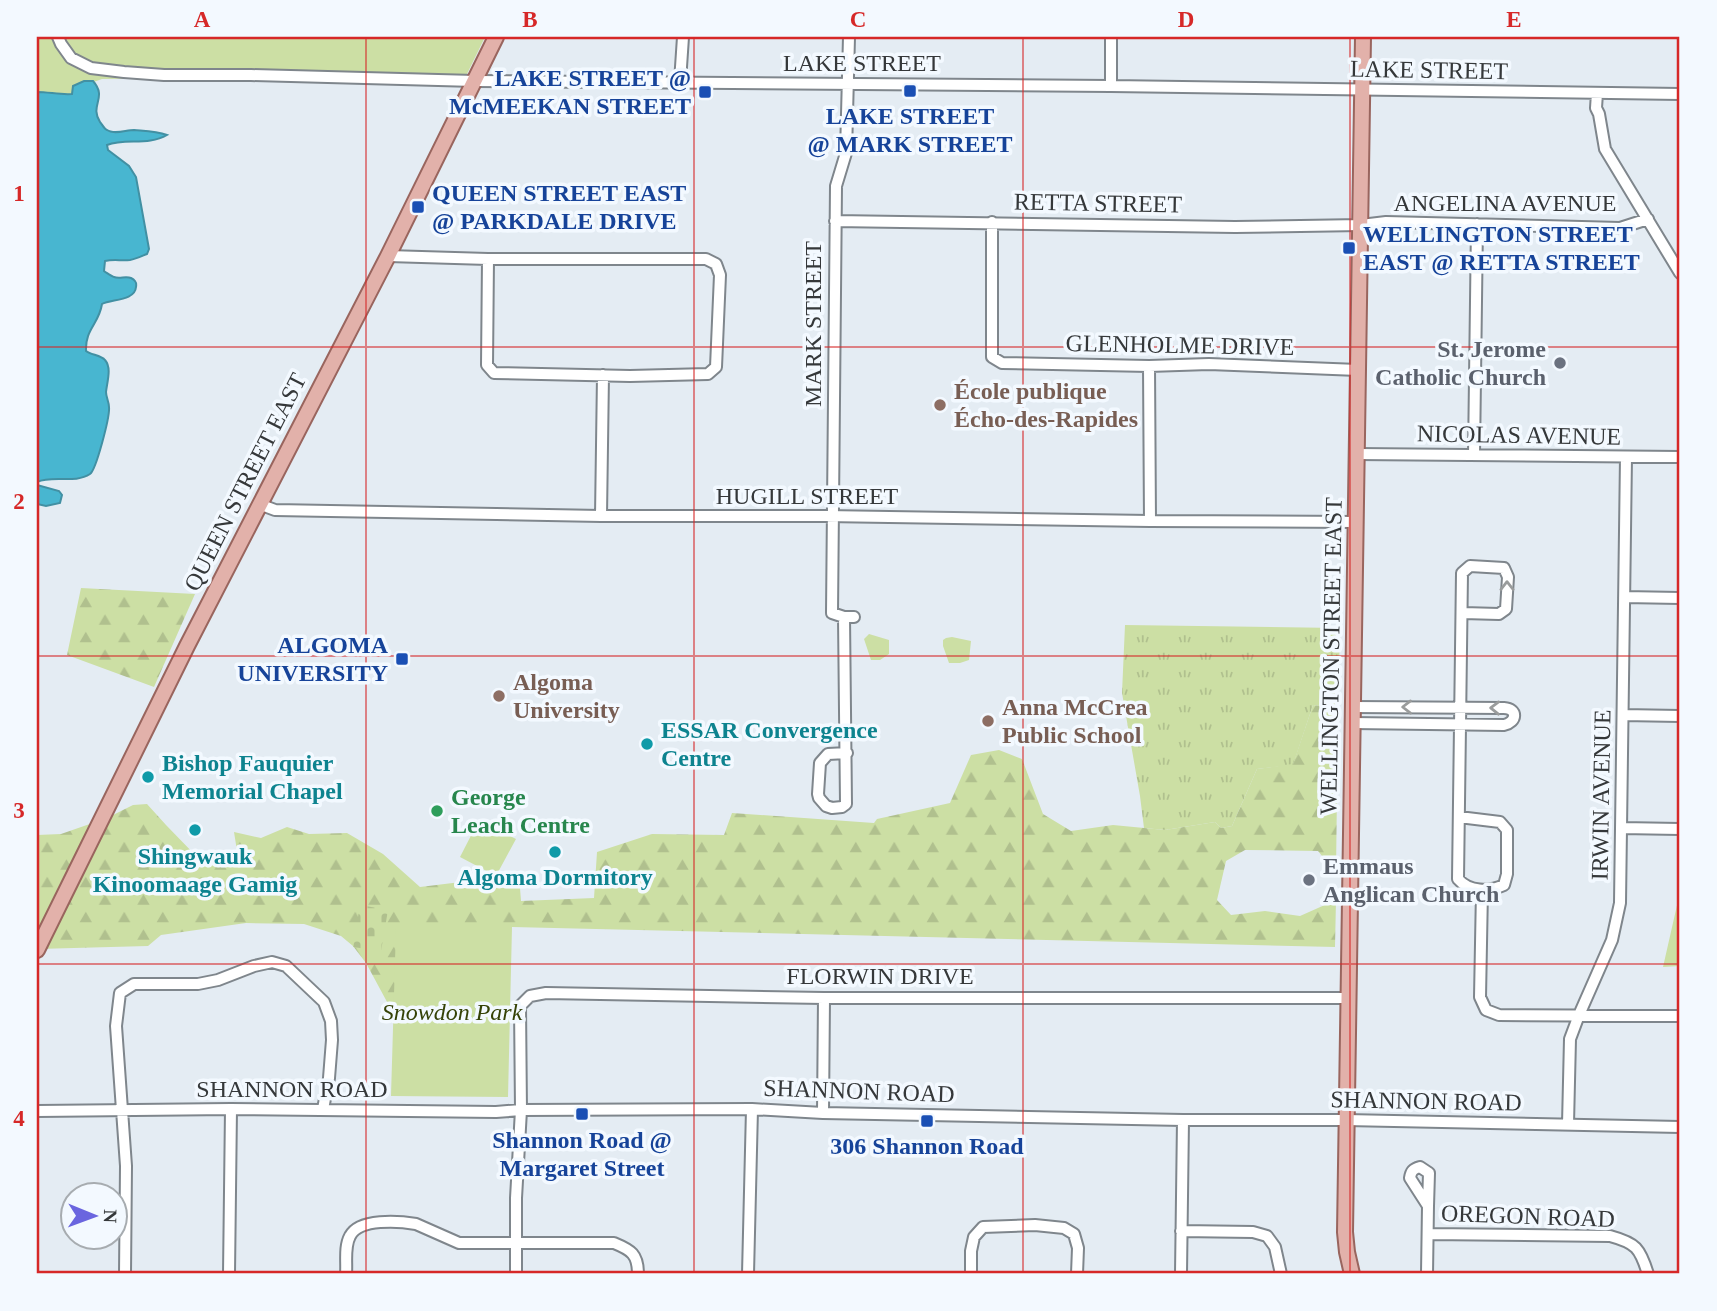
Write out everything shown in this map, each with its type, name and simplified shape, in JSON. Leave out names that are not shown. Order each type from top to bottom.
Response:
[{"type":"main road","name":"QUEEN STREET EAST","points":[[37,950],[176,667],[388,256],[496,37]]},
{"type":"main road","name":"WELLINGTON STREET EAST","points":[[1352,1274],[1345,1232],[1363,37]]},
{"type":"street","name":"LAKE STREET","points":[[58,37],[66,52],[91,68],[163,75],[1680,94]]},
{"type":"street","points":[[680,82],[683,37]]},
{"type":"street","name":"MARK STREET","points":[[846,753],[849,617],[832,613],[836,186],[846,153],[849,37]]},
{"type":"street","points":[[1111,37],[1111,86]]},
{"type":"street","points":[[1597,93],[1596,108],[1605,149],[1680,273]]},
{"type":"street","name":"ANGELINA AVENUE","points":[[1361,225],[1386,222],[1620,228],[1648,219]]},
{"type":"street","name":"RETTA STREET","points":[[835,221],[1235,227],[1361,225]]},
{"type":"street","name":"GLENHOLME DRIVE","points":[[992,222],[992,357],[1002,363],[1149,366],[1209,364],[1359,370]]},
{"type":"street","points":[[1474,455],[1477,224]]},
{"type":"street","points":[[388,256],[706,259],[716,264],[720,275],[716,367],[708,374],[494,373],[486,365],[488,259]]},
{"type":"street","points":[[1149,366],[1150,522]]},
{"type":"street","points":[[601,516],[603,375]]},
{"type":"street","name":"NICOLAS AVENUE","points":[[1357,454],[1680,457]]},
{"type":"street","name":"IRWIN AVENUE","points":[[1568,1124],[1570,1040],[1612,940],[1620,903],[1626,457]]},
{"type":"street","name":"HUGILL STREET","points":[[259,504],[275,510],[601,516],[1356,522]]},
{"type":"street","points":[[1459,817],[1500,822],[1507,830],[1507,874],[1504,885],[1496,889],[1482,890],[1464,887],[1458,879],[1462,573],[1470,566],[1504,568],[1508,577],[1506,609],[1499,614],[1463,613]]},
{"type":"street","points":[[1624,597],[1680,598]]},
{"type":"street","points":[[1353,707],[1510,708],[1515,716],[1510,724],[1504,725],[1353,723]]},
{"type":"street","points":[[1623,715],[1680,716]]},
{"type":"street","points":[[846,753],[846,804],[836,808],[826,806],[818,794],[820,763],[828,754],[846,753]]},
{"type":"street","points":[[1621,828],[1680,829]]},
{"type":"street","points":[[1482,890],[1480,997],[1486,1010],[1499,1015],[1680,1016]]},
{"type":"street","points":[[125,1274],[126,1166],[116,1027],[120,993],[134,985],[198,984],[218,980],[272,962],[286,967],[324,1002],[331,1021],[329,1078],[323,1110]]},
{"type":"street","name":"FLORWIN DRIVE","points":[[516,1274],[520,1006],[530,996],[546,993],[824,998],[1348,998]]},
{"type":"street","points":[[823,1113],[824,998]]},
{"type":"street","points":[[229,1274],[231,1109]]},
{"type":"street","name":"SHANNON ROAD","points":[[37,1111],[231,1109],[496,1112],[752,1109],[823,1113],[1184,1120],[1680,1126]]},
{"type":"street","points":[[748,1274],[752,1109]]},
{"type":"street","points":[[1181,1274],[1184,1120]]},
{"type":"street","points":[[1427,1274],[1429,1206]]},
{"type":"street","points":[[346,1274],[347,1243],[352,1232],[365,1224],[409,1223],[459,1243],[614,1243],[629,1249],[638,1262],[638,1274]]},
{"type":"street","points":[[971,1274],[974,1237],[983,1227],[1035,1225],[1064,1228],[1074,1234],[1078,1248],[1077,1274]]},
{"type":"street","points":[[1181,1231],[1253,1232],[1267,1236],[1275,1247],[1281,1274]]},
{"type":"street","name":"OREGON ROAD","points":[[1428,1234],[1610,1236],[1630,1241],[1643,1256],[1647,1274]]},
{"type":"green space","points":[[37,37],[485,37],[466,76],[102,79],[91,83],[88,109],[37,100]]},
{"type":"green space","points":[[81,588],[195,594],[154,687],[67,655]]},
{"type":"green space","points":[[1125,625],[1340,628],[1338,709],[1313,705],[1293,765],[1257,769],[1232,826],[1221,828],[1215,822],[1165,830],[1144,828],[1122,693]]},
{"type":"green space","points":[[869,634],[889,640],[889,654],[880,660],[871,660],[864,639]]},
{"type":"green space","points":[[952,637],[971,641],[969,660],[949,663],[943,640]]},
{"type":"green space","points":[[1313,705],[1338,709],[1336,873],[1318,851],[1245,850],[1226,861],[1217,900],[1231,915],[1265,911],[1300,916],[1336,900],[1335,947],[512,927],[422,971],[393,1013],[366,963],[353,946],[341,936],[304,924],[246,923],[161,935],[148,946],[37,949],[37,835],[61,834],[107,818],[133,805],[147,804],[199,859],[238,857],[234,832],[261,838],[287,827],[309,834],[347,833],[383,854],[420,887],[519,875],[521,901],[594,898],[597,852],[652,834],[724,835],[732,813],[874,823],[877,819],[950,803],[971,755],[999,750],[1022,759],[1043,814],[1071,831],[1113,825],[1165,830],[1215,822],[1221,828],[1232,826],[1257,769],[1293,764]]},
{"type":"green space","points":[[479,820],[516,839],[496,876],[460,857]]},
{"type":"green space","points":[[1680,892],[1680,966],[1663,967]]},
{"type":"green space","points":[[360,905],[388,910],[381,951],[353,947]]},
{"type":"green space","name":"Snowdon Park","points":[[396,927],[512,927],[508,1097],[391,1096]]},
{"type":"water","points":[[84,81],[93,81],[97,87],[97,116],[106,129],[113,132],[134,130],[167,135],[152,140],[107,145],[108,150],[129,166],[136,177],[149,249],[147,254],[132,260],[105,261],[105,272],[116,278],[131,278],[136,285],[132,295],[102,304],[86,343],[86,351],[103,358],[109,371],[106,392],[109,413],[93,470],[84,477],[37,482],[37,92],[72,94],[73,86]]},
{"type":"water","points":[[37,485],[59,491],[62,495],[60,503],[46,506],[37,504]]},
{"type":"place","name":"LAKE STREET @ MARK STREET","points":[[910,91]]},
{"type":"place","name":"LAKE STREET @ McMEEKAN STREET","points":[[705,92]]},
{"type":"place","name":"QUEEN STREET EAST @ PARKDALE DRIVE","points":[[418,207]]},
{"type":"place","name":"WELLINGTON STREET EAST @ RETTA STREET","points":[[1349,248]]},
{"type":"place","name":"St. Jerome Catholic Church","points":[[1560,363]]},
{"type":"place","name":"École publique Écho-des-Rapides","points":[[940,405]]},
{"type":"place","name":"ALGOMA UNIVERSITY","points":[[402,659]]},
{"type":"place","name":"Algoma University","points":[[499,696]]},
{"type":"place","name":"Anna McCrea Public School","points":[[988,721]]},
{"type":"place","name":"ESSAR Convergence Centre","points":[[647,744]]},
{"type":"place","name":"Bishop Fauquier Memorial Chapel","points":[[148,777]]},
{"type":"place","name":"George Leach Centre","points":[[437,811]]},
{"type":"place","name":"Shingwauk Kinoomaage Gamig","points":[[195,830]]},
{"type":"place","name":"Algoma Dormitory","points":[[555,852]]},
{"type":"place","name":"Emmaus Anglican Church","points":[[1309,880]]},
{"type":"place","name":"Shannon Road @ Margaret Street","points":[[582,1114]]},
{"type":"place","name":"306 Shannon Road","points":[[927,1121]]}]
